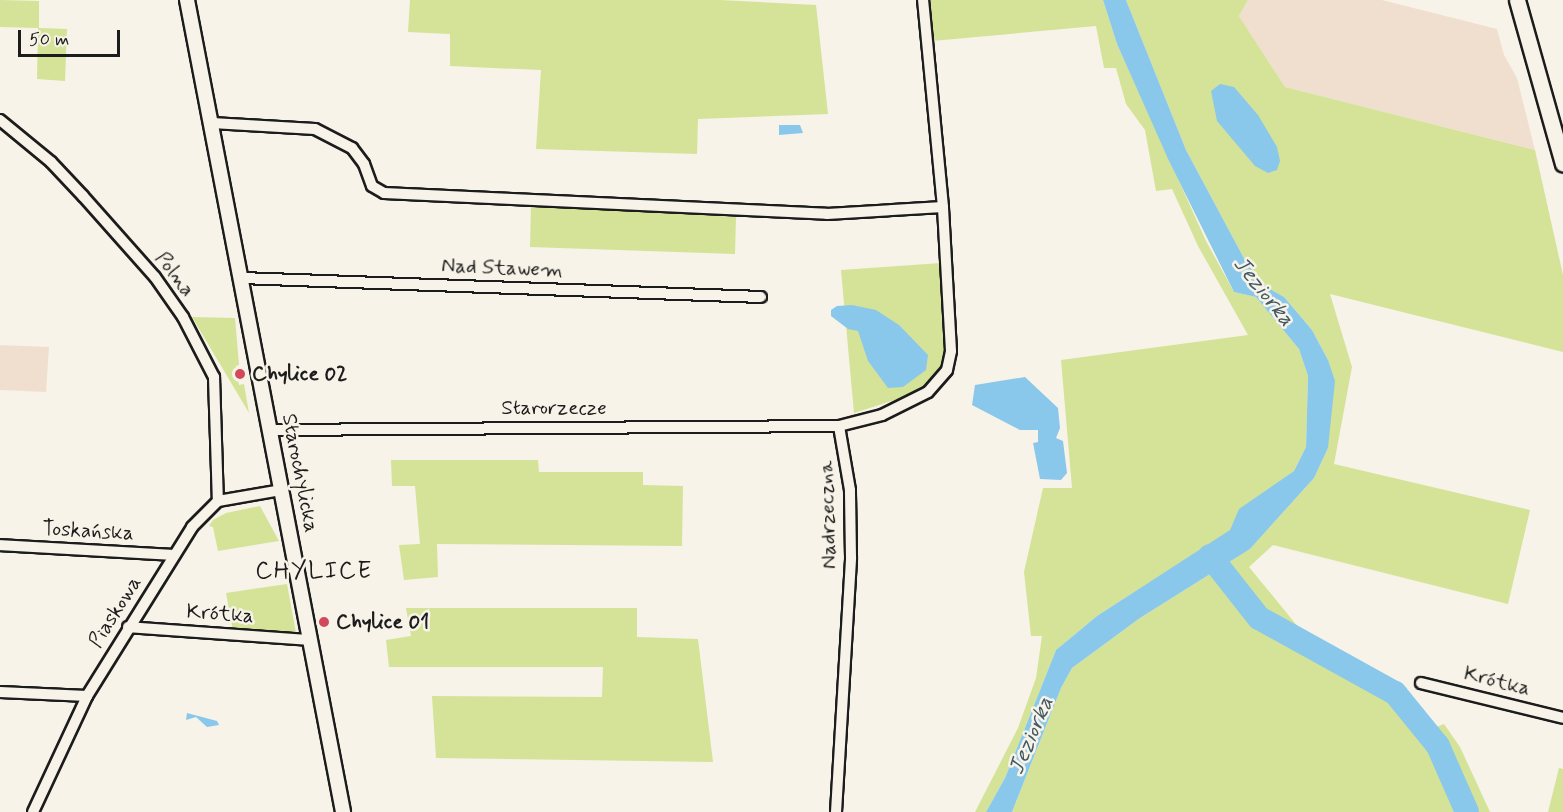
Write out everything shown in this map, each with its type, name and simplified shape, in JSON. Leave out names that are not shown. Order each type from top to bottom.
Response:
[{"type":"main road","points":[[1517,0],[1563,164]]},
{"type":"street","name":"Starochylicka","points":[[187,0],[343,812]]},
{"type":"street","points":[[838,426],[882,415],[928,392],[947,370],[951,351],[943,207],[923,0]]},
{"type":"street","name":"Polna","points":[[0,120],[51,162],[83,196],[155,278],[183,317],[214,377],[218,501]]},
{"type":"street","points":[[212,123],[315,129],[352,148],[364,164],[372,186],[384,193],[827,214],[943,207]]},
{"type":"street","name":"Nad Stawem","points":[[241,278],[761,297]]},
{"type":"street","name":"Starorzecze","points":[[270,430],[838,426]]},
{"type":"street","name":"Nadrzeczna","points":[[836,812],[851,557],[850,490],[838,426]]},
{"type":"street","points":[[218,501],[282,490]]},
{"type":"street","name":"Piaskowa","points":[[33,812],[87,696],[128,627],[198,519],[218,501]]},
{"type":"street","name":"Toskańska","points":[[0,545],[174,555]]},
{"type":"street","name":"Krótka","points":[[128,627],[310,640]]},
{"type":"street","name":"Krótka","points":[[1421,682],[1563,718]]},
{"type":"street","points":[[0,692],[87,696]]},
{"type":"shaded area","points":[[1248,0],[1382,0],[1497,29],[1504,55],[1517,78],[1535,150],[1285,87],[1239,16]]},
{"type":"shaded area","points":[[0,345],[49,347],[46,392],[0,390]]},
{"type":"green space","points":[[0,0],[39,1],[39,28],[67,29],[65,81],[37,79],[38,28],[0,27]]},
{"type":"green space","points":[[410,0],[720,0],[816,5],[828,114],[698,119],[697,154],[536,149],[541,70],[450,66],[450,34],[408,32]]},
{"type":"green space","points":[[928,0],[1103,0],[1117,44],[1206,241],[1234,292],[1256,297],[1299,349],[1308,376],[1306,447],[1294,471],[1240,509],[1231,530],[1097,616],[1056,650],[1005,778],[986,812],[975,812],[1018,728],[1036,678],[1042,636],[1031,636],[1024,572],[1043,488],[1072,488],[1061,360],[1248,335],[1198,246],[1172,189],[1156,191],[1145,130],[1126,104],[1116,68],[1104,68],[1096,26],[932,41]]},
{"type":"green space","points":[[1126,0],[1248,0],[1239,16],[1285,87],[1535,150],[1563,275],[1563,352],[1330,294],[1352,367],[1334,464],[1530,510],[1508,604],[1273,545],[1249,567],[1299,628],[1407,688],[1407,693],[1431,729],[1444,724],[1460,747],[1490,812],[1012,812],[1061,688],[1072,668],[1140,618],[1250,549],[1314,478],[1328,448],[1328,360],[1312,330],[1284,297],[1265,286],[1246,262],[1186,150]]},
{"type":"green space","points":[[531,205],[736,217],[735,254],[530,247]]},
{"type":"green space","points":[[941,263],[945,348],[941,369],[930,383],[910,395],[854,413],[841,270]]},
{"type":"green space","points":[[192,317],[235,318],[239,365],[236,366],[239,385],[244,384],[249,413]]},
{"type":"green space","points":[[391,460],[538,460],[539,472],[643,472],[643,485],[683,486],[682,546],[437,544],[438,577],[404,580],[399,545],[420,544],[415,486],[392,486]]},
{"type":"green space","points":[[260,506],[279,541],[218,551],[213,527],[209,526],[213,520],[226,513]]},
{"type":"green space","points":[[287,584],[296,633],[233,631],[226,593]]},
{"type":"green space","points":[[406,608],[637,608],[637,637],[698,639],[713,762],[436,758],[432,696],[602,697],[603,667],[389,667],[386,640],[411,636]]},
{"type":"green space","points":[[1559,768],[1563,769],[1563,812],[1548,812]]},
{"type":"water","points":[[1103,0],[1126,0],[1186,150],[1246,262],[1265,286],[1284,297],[1312,330],[1328,360],[1335,381],[1328,448],[1314,478],[1250,549],[1140,618],[1072,668],[1061,688],[1012,812],[986,812],[1005,778],[1056,650],[1097,616],[1230,530],[1239,509],[1294,471],[1306,447],[1308,376],[1299,349],[1256,297],[1234,292],[1169,161],[1117,44]]},
{"type":"water","points":[[1220,84],[1234,87],[1258,115],[1277,147],[1280,161],[1277,170],[1268,173],[1255,166],[1217,121],[1211,91]]},
{"type":"water","points":[[779,125],[800,125],[803,133],[779,135]]},
{"type":"water","points":[[852,305],[876,310],[899,325],[928,355],[926,370],[903,387],[888,388],[868,361],[858,331],[848,329],[831,316],[831,310],[837,306]]},
{"type":"water","points":[[1025,377],[1058,408],[1060,428],[1056,438],[1063,441],[1067,473],[1061,480],[1040,479],[1033,443],[1038,442],[1038,430],[1020,430],[972,405],[975,385]]},
{"type":"water","points":[[187,713],[217,721],[219,725],[207,727],[196,717],[186,720]]},
{"type":"waterway","name":"Jeziorka","points":[[1210,556],[1259,618],[1395,693],[1438,746],[1467,812]]},
{"type":"place","name":"Chylice 02","points":[[240,374]]},
{"type":"place","name":"Chylice 01","points":[[324,622]]},
{"type":"district","name":"CHYLICE","points":[[314,572]]}]
